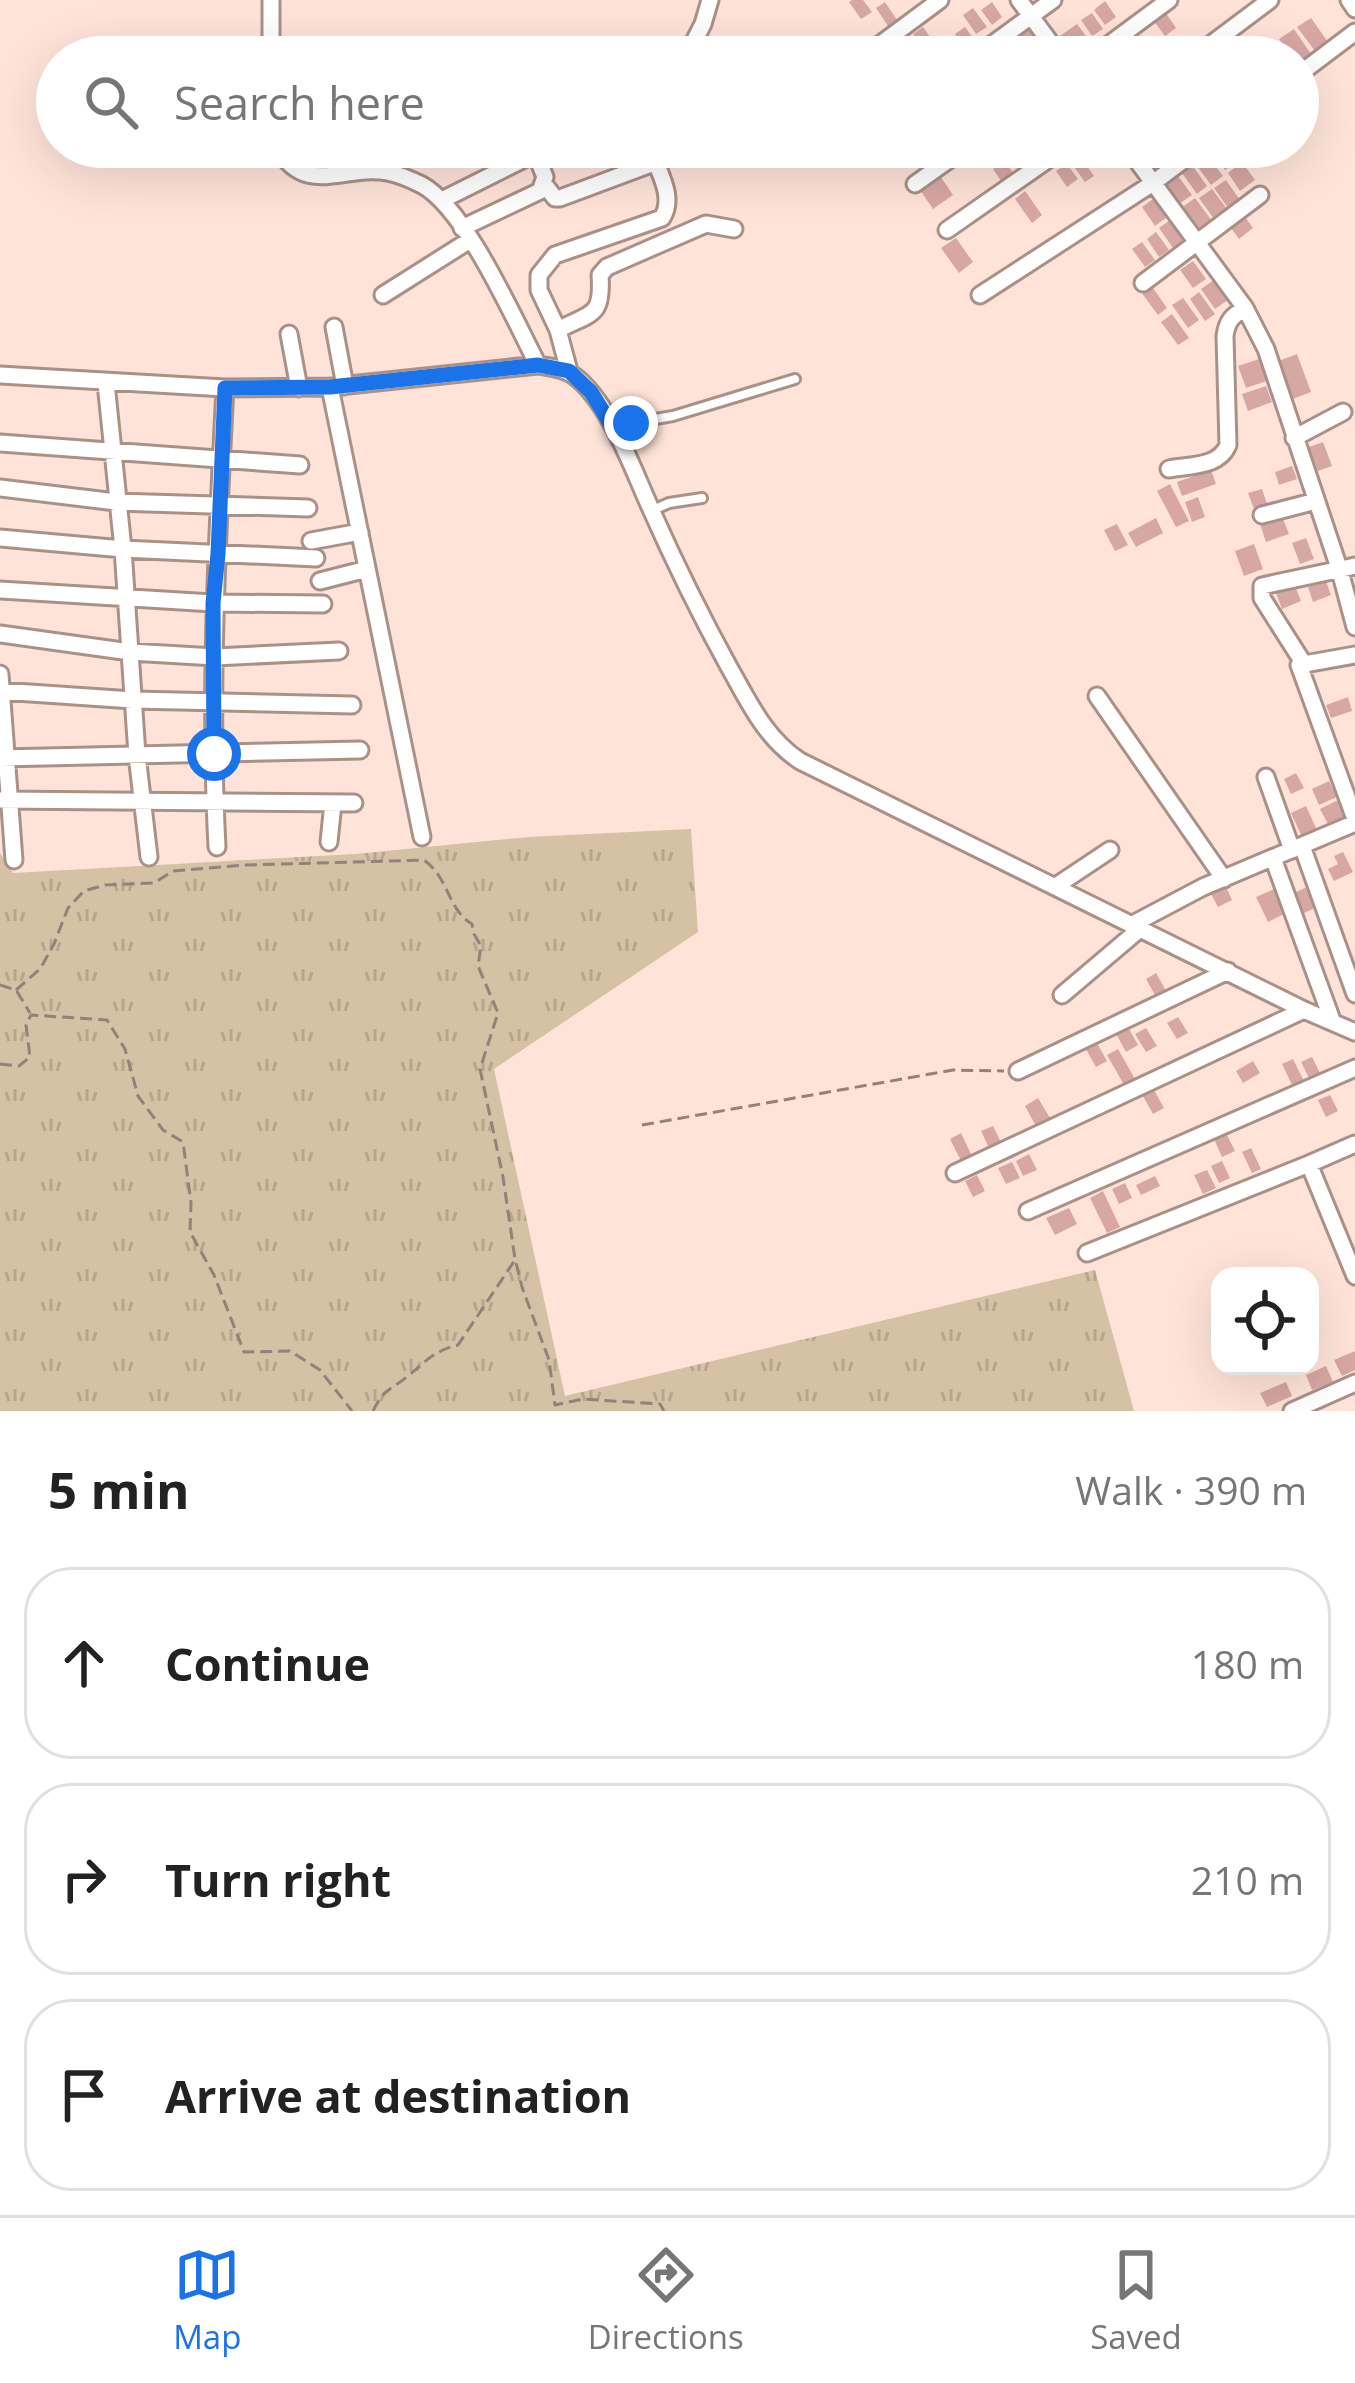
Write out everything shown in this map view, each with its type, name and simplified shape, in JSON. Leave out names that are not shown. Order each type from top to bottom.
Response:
[{"type":"street","points":[[271,0],[271,36]]},
{"type":"street","points":[[697,36],[710,0]]},
{"type":"street","points":[[891,36],[940,0]]},
{"type":"street","points":[[1019,0],[1046,36]]},
{"type":"street","points":[[1005,36],[1053,0]]},
{"type":"street","points":[[1120,36],[1169,0]]},
{"type":"street","points":[[1222,36],[1270,0]]},
{"type":"street","points":[[1349,0],[1355,9]]},
{"type":"street","points":[[1319,59],[1355,32]]},
{"type":"street","points":[[294,168],[314,177],[384,172],[421,184],[442,200],[497,285],[538,365]]},
{"type":"street","points":[[442,200],[501,168]]},
{"type":"street","points":[[383,295],[466,234],[540,191],[545,177],[541,168]]},
{"type":"street","points":[[544,184],[560,198],[624,168]]},
{"type":"street","points":[[657,168],[669,198],[662,218],[555,255],[539,275],[539,290],[558,330],[569,371],[591,392],[612,426],[688,593],[763,728],[800,761],[1355,1032]]},
{"type":"street","points":[[915,184],[937,168]]},
{"type":"street","points":[[946,230],[1036,168]]},
{"type":"street","points":[[1142,168],[1245,308],[1266,349],[1316,501],[1347,568],[1355,627]]},
{"type":"street","points":[[980,295],[1173,168]]},
{"type":"street","points":[[1143,283],[1260,195]]},
{"type":"street","points":[[558,330],[598,309],[600,275],[608,267],[706,224],[734,229]]},
{"type":"street","points":[[1169,470],[1224,455],[1228,445],[1226,325],[1245,308]]},
{"type":"street","points":[[334,327],[360,532],[422,837]]},
{"type":"street","points":[[289,334],[299,388]]},
{"type":"street","points":[[0,375],[299,388],[538,365],[569,371]]},
{"type":"street","points":[[106,383],[148,857]]},
{"type":"street","points":[[217,847],[213,603],[225,388]]},
{"type":"street","points":[[1294,438],[1343,412]]},
{"type":"street","points":[[0,443],[299,465]]},
{"type":"street","points":[[0,488],[116,502],[308,508]]},
{"type":"street","points":[[1262,515],[1316,501]]},
{"type":"street","points":[[0,538],[218,554],[314,550],[360,532]]},
{"type":"street","points":[[1304,664],[1262,598],[1262,586],[1347,568]]},
{"type":"street","points":[[320,581],[367,569]]},
{"type":"street","points":[[0,590],[213,603],[323,604]]},
{"type":"street","points":[[0,634],[130,652],[214,657],[339,651]]},
{"type":"street","points":[[1062,995],[1137,926],[1224,879],[1297,848],[1354,814],[1299,665],[1355,655]]},
{"type":"street","points":[[0,674],[5,801],[14,860]]},
{"type":"street","points":[[1,692],[352,705]]},
{"type":"street","points":[[1097,696],[1224,879]]},
{"type":"street","points":[[3,758],[360,751]]},
{"type":"street","points":[[1266,777],[1355,994]]},
{"type":"street","points":[[5,801],[354,803]]},
{"type":"street","points":[[329,842],[333,803]]},
{"type":"street","points":[[1056,886],[1110,850]]},
{"type":"street","points":[[1273,858],[1332,1020]]},
{"type":"street","points":[[1018,1071],[1228,970]]},
{"type":"street","points":[[955,1173],[1304,1010]]},
{"type":"street","points":[[1028,1211],[1355,1068]]},
{"type":"street","points":[[1087,1253],[1355,1144]]},
{"type":"street","points":[[1309,1164],[1355,1276]]},
{"type":"street","points":[[1292,1411],[1355,1383]]},
{"type":"lane","points":[[612,426],[673,416],[795,379]]},
{"type":"lane","points":[[652,510],[702,498]]},
{"type":"path","points":[[16,990],[40,969],[68,908],[84,891],[105,885],[154,884],[172,871],[424,860],[438,870],[460,917],[472,924],[481,946],[478,966],[498,1013],[480,1069],[515,1259],[549,1360],[555,1405],[584,1400],[660,1404],[664,1411]]},
{"type":"path","points":[[0,985],[16,990],[31,1015]]},
{"type":"path","points":[[0,1064],[19,1066],[30,1057],[26,1024],[31,1015]]},
{"type":"path","points":[[31,1015],[107,1020],[125,1049],[137,1096],[163,1130],[183,1142],[190,1232],[214,1274],[244,1352],[290,1351],[320,1370],[352,1411]]},
{"type":"path","points":[[642,1125],[953,1070],[1018,1071]]},
{"type":"path","points":[[373,1411],[387,1388],[442,1348],[458,1345],[515,1259]]},
{"type":"green space","points":[[691,829],[698,932],[494,1069],[565,1396],[1095,1270],[1134,1411],[0,1411],[0,853],[13,873]]},
{"type":"building","points":[[852,0],[863,0],[872,12],[861,19]]},
{"type":"building","points":[[1105,1],[1116,17],[1105,25],[1094,10]]},
{"type":"building","points":[[885,2],[897,20],[888,26],[876,8]]},
{"type":"building","points":[[992,2],[1002,17],[992,25],[981,10]]},
{"type":"building","points":[[973,8],[987,27],[976,34],[963,15]]},
{"type":"building","points":[[1163,9],[1176,28],[1165,36],[1151,17]]},
{"type":"building","points":[[1092,13],[1103,29],[1092,36],[1081,20]]},
{"type":"building","points":[[1311,18],[1328,42],[1319,48],[1319,36],[1304,36],[1297,27]]},
{"type":"building","points":[[1077,24],[1086,36],[1060,36]]},
{"type":"building","points":[[1010,168],[1015,175],[1003,184],[993,169]]},
{"type":"building","points":[[1070,168],[1078,179],[1067,187],[1056,171]]},
{"type":"building","points":[[1075,168],[1088,168],[1094,176],[1085,182]]},
{"type":"building","points":[[1194,168],[1207,186],[1197,194],[1182,173]]},
{"type":"building","points":[[1199,168],[1217,168],[1223,176],[1211,185]]},
{"type":"building","points":[[1246,168],[1255,180],[1240,191],[1228,173]]},
{"type":"building","points":[[940,176],[953,195],[933,209],[920,190]]},
{"type":"building","points":[[1178,176],[1192,195],[1179,204],[1166,185]]},
{"type":"building","points":[[1226,180],[1240,200],[1228,208],[1214,188]]},
{"type":"building","points":[[1212,189],[1227,209],[1214,219],[1199,198]]},
{"type":"building","points":[[1025,191],[1042,215],[1032,223],[1015,199]]},
{"type":"building","points":[[1195,198],[1212,221],[1198,231],[1181,208]]},
{"type":"building","points":[[1153,199],[1166,218],[1155,226],[1142,207]]},
{"type":"building","points":[[1243,214],[1253,228],[1239,239],[1228,224]]},
{"type":"building","points":[[1170,220],[1184,240],[1173,248],[1159,228]]},
{"type":"building","points":[[1156,232],[1169,250],[1159,257],[1147,239]]},
{"type":"building","points":[[956,238],[973,262],[959,273],[941,248]]},
{"type":"building","points":[[1142,242],[1155,260],[1145,267],[1132,249]]},
{"type":"building","points":[[1193,261],[1206,279],[1193,288],[1180,270]]},
{"type":"building","points":[[1214,280],[1228,300],[1215,309],[1201,289]]},
{"type":"building","points":[[1151,285],[1167,308],[1158,315],[1141,292]]},
{"type":"building","points":[[1199,292],[1215,314],[1205,321],[1190,299]]},
{"type":"building","points":[[1183,298],[1199,320],[1188,328],[1172,305]]},
{"type":"building","points":[[1172,314],[1189,338],[1178,345],[1161,322]]},
{"type":"building","points":[[1297,354],[1311,392],[1290,400],[1276,362]]},
{"type":"building","points":[[1259,359],[1267,381],[1246,388],[1238,366]]},
{"type":"building","points":[[1266,386],[1272,402],[1248,411],[1242,394]]},
{"type":"building","points":[[1323,442],[1332,466],[1318,471],[1309,447]]},
{"type":"building","points":[[1292,466],[1297,479],[1279,485],[1275,472]]},
{"type":"building","points":[[1211,470],[1216,484],[1182,496],[1177,482]]},
{"type":"building","points":[[1170,484],[1189,521],[1176,527],[1157,491]]},
{"type":"building","points":[[1262,489],[1267,504],[1254,509],[1248,493]]},
{"type":"building","points":[[1198,497],[1205,517],[1192,522],[1185,502]]},
{"type":"building","points":[[1282,516],[1289,534],[1266,542],[1260,524]]},
{"type":"building","points":[[1156,518],[1163,533],[1136,547],[1128,533]]},
{"type":"building","points":[[1117,524],[1128,545],[1115,551],[1104,530]]},
{"type":"building","points":[[1306,538],[1314,559],[1300,564],[1292,543]]},
{"type":"building","points":[[1254,544],[1263,569],[1244,576],[1235,551]]},
{"type":"building","points":[[1326,581],[1331,595],[1313,602],[1308,587]]},
{"type":"building","points":[[1295,586],[1301,601],[1282,609],[1276,593]]},
{"type":"building","points":[[1348,697],[1352,711],[1331,718],[1326,705]]},
{"type":"building","points":[[1296,773],[1304,788],[1291,794],[1284,779]]},
{"type":"building","points":[[1329,781],[1337,797],[1319,805],[1312,789]]},
{"type":"building","points":[[1338,800],[1347,820],[1330,828],[1320,809]]},
{"type":"building","points":[[1306,806],[1317,830],[1302,837],[1291,813]]},
{"type":"building","points":[[1343,852],[1353,872],[1334,881],[1328,869],[1338,864],[1334,856]]},
{"type":"building","points":[[1225,885],[1232,900],[1218,907],[1210,892]]},
{"type":"building","points":[[1307,887],[1317,907],[1302,914],[1292,894]]},
{"type":"building","points":[[1274,889],[1286,913],[1268,922],[1256,897]]},
{"type":"building","points":[[1156,973],[1166,991],[1156,997],[1146,979]]},
{"type":"building","points":[[1178,1017],[1188,1033],[1177,1039],[1167,1023]]},
{"type":"building","points":[[1127,1025],[1138,1045],[1126,1052],[1115,1032]]},
{"type":"building","points":[[1146,1028],[1157,1046],[1146,1052],[1135,1034]]},
{"type":"building","points":[[1094,1038],[1107,1061],[1096,1067],[1083,1044]]},
{"type":"building","points":[[1118,1049],[1135,1079],[1124,1085],[1107,1055]]},
{"type":"building","points":[[1312,1057],[1321,1075],[1310,1080],[1301,1062]]},
{"type":"building","points":[[1293,1059],[1304,1081],[1293,1087],[1282,1064]]},
{"type":"building","points":[[1253,1061],[1260,1073],[1243,1083],[1236,1071]]},
{"type":"building","points":[[1154,1090],[1164,1108],[1153,1114],[1143,1096]]},
{"type":"building","points":[[1330,1095],[1338,1111],[1326,1117],[1318,1100]]},
{"type":"building","points":[[1038,1098],[1050,1118],[1036,1126],[1025,1106]]},
{"type":"building","points":[[993,1126],[1001,1142],[989,1148],[981,1131]]},
{"type":"building","points":[[961,1133],[972,1156],[961,1161],[950,1139]]},
{"type":"building","points":[[1226,1133],[1235,1151],[1222,1157],[1214,1139]]},
{"type":"building","points":[[1251,1148],[1261,1169],[1252,1173],[1242,1152]]},
{"type":"building","points":[[1029,1154],[1037,1170],[1023,1176],[1016,1161]]},
{"type":"building","points":[[1222,1161],[1230,1178],[1219,1183],[1211,1166]]},
{"type":"building","points":[[1012,1162],[1020,1178],[1006,1184],[998,1168]]},
{"type":"building","points":[[1207,1170],[1216,1188],[1203,1194],[1194,1175]]},
{"type":"building","points":[[977,1175],[985,1191],[973,1197],[965,1181]]},
{"type":"building","points":[[1155,1176],[1160,1186],[1141,1195],[1136,1185]]},
{"type":"building","points":[[1125,1183],[1132,1198],[1119,1204],[1112,1189]]},
{"type":"building","points":[[1103,1191],[1120,1227],[1107,1233],[1090,1198]]},
{"type":"building","points":[[1069,1208],[1077,1224],[1055,1235],[1046,1218]]},
{"type":"building","points":[[1355,1351],[1355,1370],[1342,1376],[1334,1360]]},
{"type":"building","points":[[1326,1366],[1333,1382],[1312,1390],[1306,1375],[1319,1375]]},
{"type":"building","points":[[1286,1382],[1292,1396],[1267,1407],[1260,1393]]},
{"type":"route","points":[[214,754],[213,603],[225,388],[330,387],[538,365],[569,371],[591,392],[612,426],[631,423]]}]
